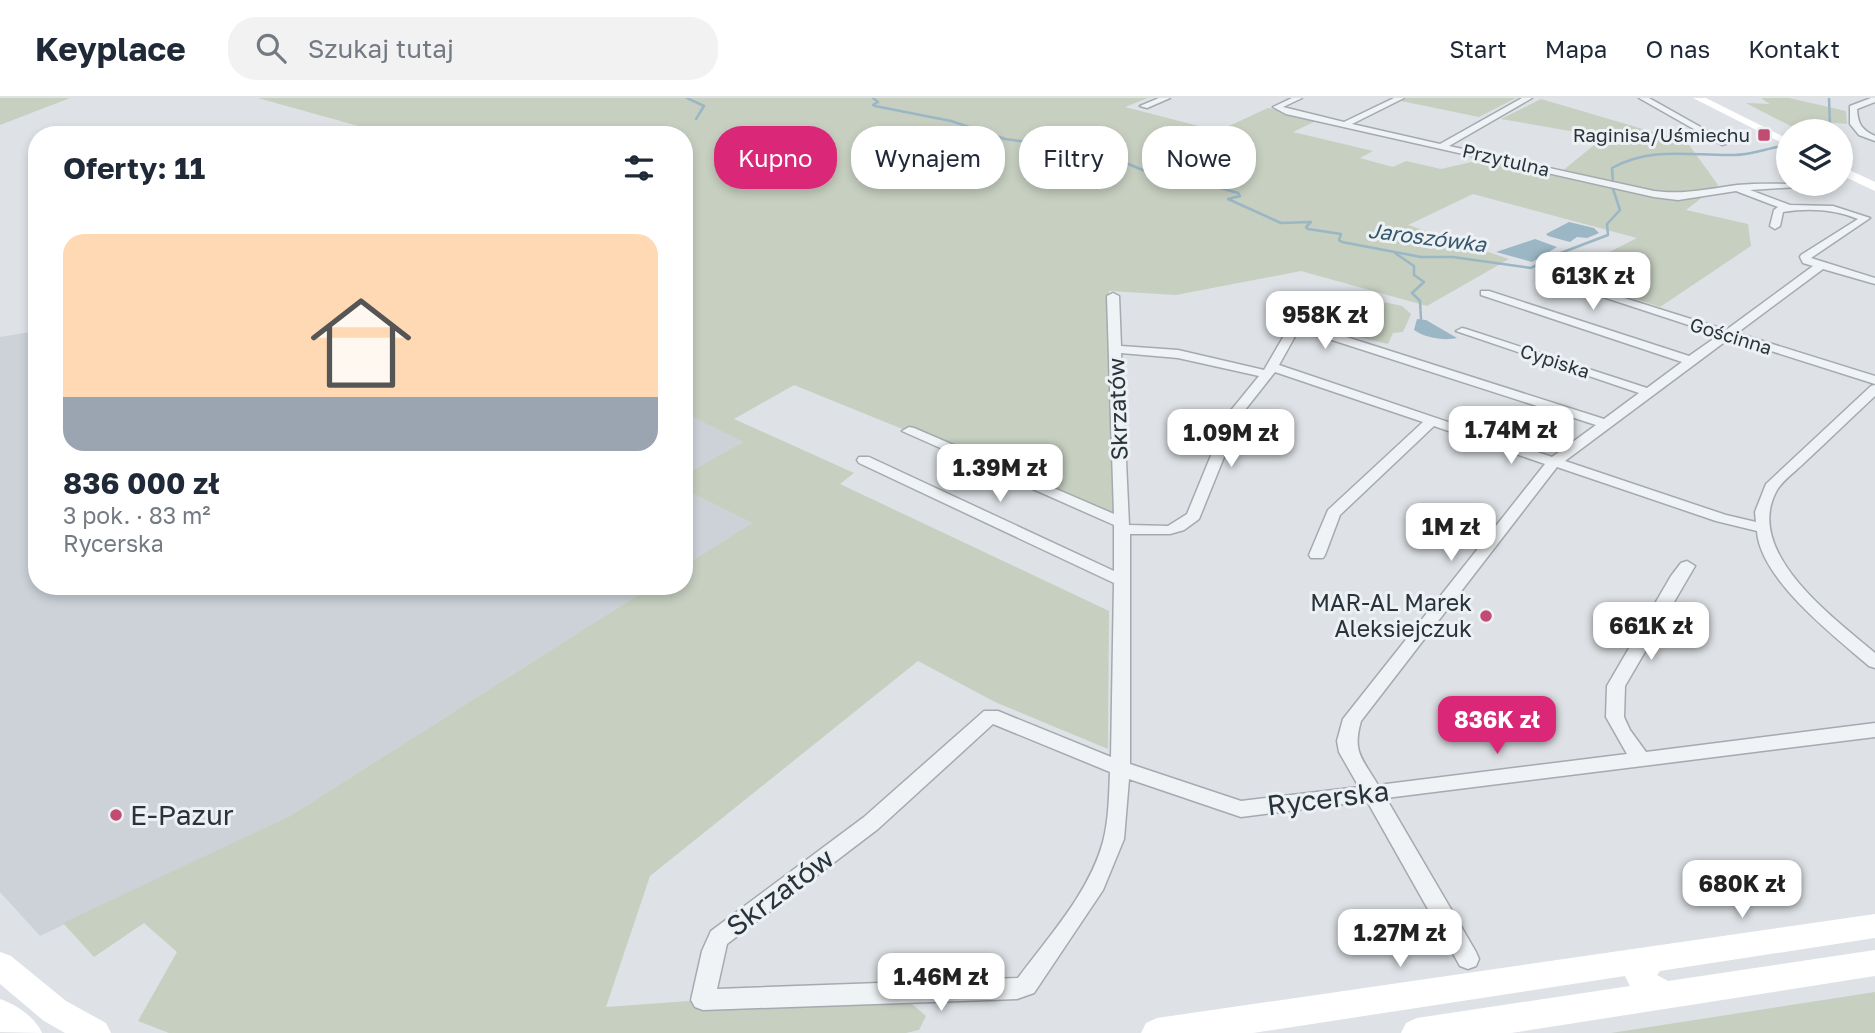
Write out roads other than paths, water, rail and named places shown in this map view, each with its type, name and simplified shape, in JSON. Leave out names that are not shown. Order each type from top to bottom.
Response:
[{"type":"main road","points":[[1698,98],[1776,137]]},
{"type":"main road","points":[[1716,98],[1776,130]]},
{"type":"main road","points":[[1853,169],[1875,180]]},
{"type":"main road","points":[[1853,176],[1875,187]]},
{"type":"main road","points":[[1157,1033],[1875,926]]},
{"type":"main road","points":[[1651,959],[1640,975],[1643,982],[1667,995]]},
{"type":"main road","points":[[1417,1033],[1875,963]]},
{"type":"main road","points":[[0,965],[55,1011],[95,1033]]},
{"type":"main road","points":[[0,1013],[26,1033]]},
{"type":"street","points":[[1144,106],[1166,98]]},
{"type":"street","name":"Przytulna","points":[[1298,98],[1277,107],[1345,125],[1661,195],[1678,197],[1713,190],[1776,185]]},
{"type":"street","points":[[1345,125],[1399,98]]},
{"type":"street","points":[[1442,146],[1528,98]]},
{"type":"street","points":[[1643,98],[1726,143]]},
{"type":"street","points":[[1850,99],[1872,102]]},
{"type":"street","points":[[1872,102],[1853,108],[1854,124],[1862,133],[1875,139]]},
{"type":"street","points":[[1737,188],[1788,208]]},
{"type":"street","points":[[1775,226],[1779,210],[1788,208],[1831,207],[1865,218],[1805,257],[1807,261],[1820,266],[1875,281]]},
{"type":"street","points":[[1468,959],[1349,752],[1346,741],[1352,719],[1554,462],[1820,266]]},
{"type":"street","name":"Gościnna","points":[[1546,277],[1875,380]]},
{"type":"street","points":[[1485,293],[1691,361]]},
{"type":"street","name":"Skrzatów","points":[[1113,296],[1122,526],[1120,768],[1118,821],[1111,851],[1088,896],[1026,986],[1010,990],[703,1000],[713,951],[719,938],[872,823],[990,716],[1120,768]]},
{"type":"street","points":[[909,431],[1122,526],[1169,530],[1194,516],[1235,414],[1269,370],[1295,327],[1364,345],[1606,424]]},
{"type":"street","name":"Cypiska","points":[[1462,331],[1647,392]]},
{"type":"street","points":[[1117,349],[1178,354],[1269,370],[1432,421],[1721,518],[1761,528]]},
{"type":"street","points":[[1875,389],[1771,487],[1763,506],[1761,528],[1776,564],[1788,580],[1814,609],[1875,662]]},
{"type":"street","points":[[1317,555],[1333,513],[1432,421]]},
{"type":"street","points":[[864,460],[1121,580]]},
{"type":"street","points":[[1642,760],[1623,737],[1613,717],[1611,703],[1616,686],[1688,566]]},
{"type":"street","name":"Rycerska","points":[[1120,768],[1241,809],[1875,730]]},
{"type":"water","points":[[1569,222],[1594,228],[1599,233],[1587,238],[1577,237],[1570,242],[1546,234]]},
{"type":"water","points":[[1535,239],[1557,247],[1532,262],[1496,252]]},
{"type":"water","points":[[1417,319],[1426,320],[1457,338],[1435,338],[1419,333],[1414,330]]},
{"type":"waterway","points":[[687,98],[704,106],[696,119]]},
{"type":"waterway","name":"Jaroszówka","points":[[873,98],[878,102],[873,105],[875,106],[951,121],[1005,139],[1041,144],[1059,154],[1126,163],[1157,176],[1187,183],[1199,182],[1238,193],[1240,196],[1228,199],[1281,223],[1311,222],[1306,227],[1308,229],[1341,234],[1339,240],[1342,242],[1421,257],[1453,257],[1531,268],[1558,254],[1608,235],[1607,224],[1620,210],[1612,186]]},
{"type":"waterway","name":"Jaroszówka","points":[[1829,98],[1830,119]]},
{"type":"waterway","name":"Jaroszówka","points":[[1613,184],[1612,168],[1642,157],[1657,154],[1740,155],[1776,147]]},
{"type":"waterway","points":[[1395,253],[1414,266],[1414,275],[1424,282],[1412,293],[1420,301],[1421,319]]},
{"type":"place","name":"Raginisa/Uśmiechu","points":[[1764,135]]},
{"type":"place","name":"MAR-AL Marek Aleksiejczuk","points":[[1486,616]]},
{"type":"place","name":"E-Pazur","points":[[116,815]]}]
